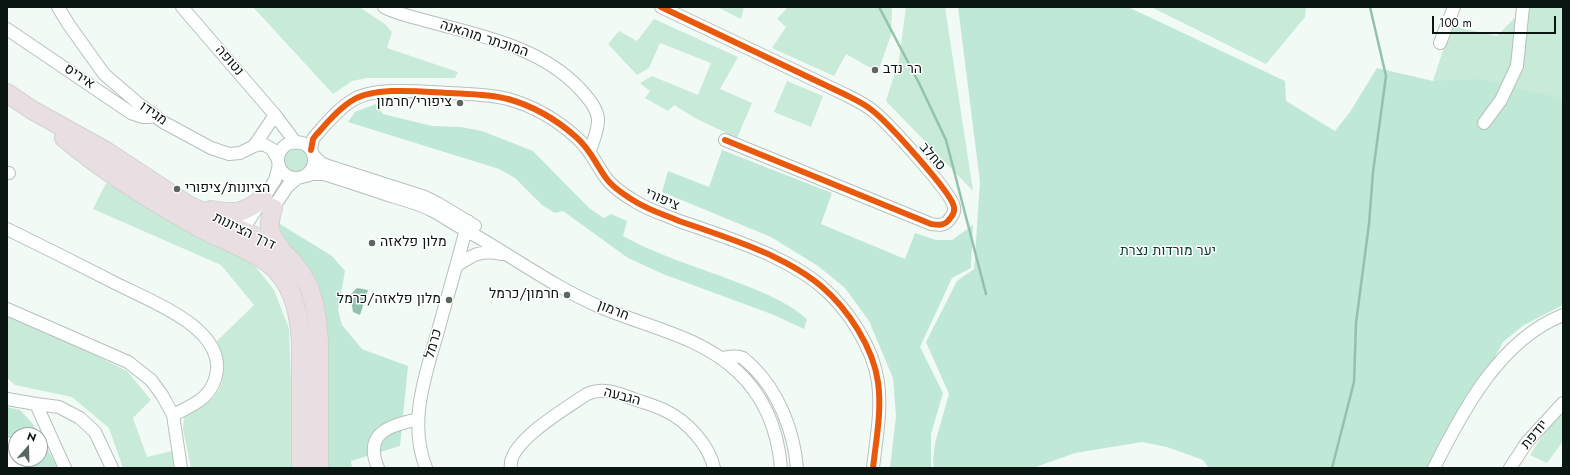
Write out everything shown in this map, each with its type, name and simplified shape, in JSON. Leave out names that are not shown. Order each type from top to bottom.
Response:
[{"type":"highway","name":"דרך הציונות","points":[[7,93],[32,110],[106,152],[195,208],[269,243],[283,252],[301,273],[309,288],[314,303],[319,341],[319,468]]},
{"type":"highway","name":"דרך הציונות","points":[[32,110],[96,163],[177,216],[260,259],[272,266],[278,272],[289,289],[297,308],[301,342],[301,468]]},
{"type":"highway","points":[[195,208],[228,214],[246,211],[268,203],[269,228],[273,238],[283,252]]},
{"type":"street","name":"מגידו","points":[[58,7],[104,74],[163,122],[211,148],[229,154],[240,153],[254,146]]},
{"type":"street","name":"נטופה","points":[[182,7],[275,115],[292,140],[298,143]]},
{"type":"street","name":"המוכתר מוהאנה","points":[[384,7],[507,44],[536,56],[558,70],[572,80],[595,110],[598,122],[590,151]]},
{"type":"street","name":"סחלב","points":[[661,7],[844,94],[873,111],[886,122],[940,184],[951,199],[954,207],[953,215],[945,223],[938,226],[931,224],[725,140]]},
{"type":"street","points":[[1440,43],[1454,7]]},
{"type":"street","points":[[1484,123],[1501,100],[1517,66],[1523,7]]},
{"type":"street","name":"איריס","points":[[7,29],[131,112],[143,117],[150,117],[153,114]]},
{"type":"street","name":"ציפורי","points":[[313,153],[313,139],[328,122],[354,99],[370,94],[399,91],[492,95],[521,103],[541,113],[577,138],[590,151],[606,179],[621,193],[638,204],[752,247],[777,259],[821,286],[852,321],[864,341],[873,363],[878,381],[880,408],[874,468]]},
{"type":"street","name":"נטופה","points":[[268,203],[284,144],[282,129],[275,115]]},
{"type":"street","points":[[254,146],[275,115]]},
{"type":"street","name":"ציפורי","points":[[298,143],[328,122]]},
{"type":"street","points":[[241,249],[268,203],[313,167],[313,153],[298,143],[290,144],[280,158]]},
{"type":"street","points":[[254,146],[263,144],[272,149],[280,158],[286,175],[291,178],[302,177]]},
{"type":"street","name":"חרמון","points":[[313,153],[321,163],[328,166],[425,197],[437,203],[509,255],[550,281],[599,307],[681,336],[722,358],[738,372],[752,389],[766,411],[777,439],[781,468]]},
{"type":"street","name":"חרמון","points":[[302,177],[312,174],[324,174],[421,206],[467,226]]},
{"type":"street","name":"כרמל","points":[[426,468],[418,436],[420,398],[467,226]]},
{"type":"street","points":[[7,229],[173,312],[203,335],[212,345],[217,362],[216,378],[210,392],[198,403],[173,415]]},
{"type":"street","points":[[456,266],[472,255],[488,251],[509,255]]},
{"type":"street","points":[[7,309],[128,362],[151,380],[162,395],[173,415],[181,468]]},
{"type":"street","points":[[1434,468],[1451,435],[1482,385],[1503,359],[1527,336],[1550,320],[1563,315]]},
{"type":"street","points":[[722,358],[735,356],[744,358],[770,388],[788,425],[797,468]]},
{"type":"street","points":[[7,390],[12,400],[59,407],[80,418],[95,432],[112,468]]},
{"type":"street","name":"הגבעה","points":[[511,468],[512,457],[526,438],[587,394],[596,390],[610,390],[656,407],[678,418],[700,440],[714,468]]},
{"type":"street","points":[[36,404],[66,468]]},
{"type":"street","name":"יודפת","points":[[1510,468],[1527,442],[1563,404]]},
{"type":"street","points":[[378,468],[375,461],[374,446],[375,440],[379,435],[393,426],[418,419]]},
{"type":"street","points":[[7,458],[13,468]]},
{"type":"shaded area","points":[[253,7],[359,7],[385,24],[392,32],[387,48],[458,72],[455,78],[367,78],[352,81],[333,94]]},
{"type":"shaded area","points":[[717,7],[744,7],[741,19]]},
{"type":"shaded area","points":[[788,7],[892,7],[891,35],[878,72],[846,54],[834,76],[772,48],[786,27],[777,19]]},
{"type":"shaded area","points":[[906,7],[945,7],[973,191],[886,101],[899,60]]},
{"type":"shaded area","points":[[1151,7],[1306,7],[1305,17],[1266,64]]},
{"type":"shaded area","points":[[1525,7],[1563,7],[1563,99],[1433,81],[1451,26],[1497,36]]},
{"type":"shaded area","points":[[654,19],[738,57],[720,89],[752,103],[737,138],[697,119],[674,105],[668,111],[645,98],[650,91],[640,83],[652,76],[698,95],[711,63],[660,43],[649,68],[637,75],[608,44],[619,31],[637,41]]},
{"type":"shaded area","points":[[787,81],[823,96],[811,127],[774,112]]},
{"type":"shaded area","points":[[296,148],[304,152],[308,160],[304,168],[296,172],[288,168],[284,160],[288,152]]},
{"type":"shaded area","points":[[106,183],[251,261],[274,290],[289,329],[294,468],[191,468],[183,429],[184,417],[207,403],[215,396],[220,388],[223,378],[223,368],[217,341],[254,305],[221,265],[93,209]]},
{"type":"shaded area","points":[[357,288],[368,290],[360,315],[353,312],[350,295]]},
{"type":"shaded area","points":[[7,317],[38,327],[127,371],[151,400],[133,418],[147,457],[172,451],[174,468],[123,468],[109,428],[72,397],[15,385],[7,378]]},
{"type":"shaded area","points":[[1563,412],[1563,441],[1547,463],[1530,455],[1545,432]]},
{"type":"green space","name":"יער מורדות נצרת","points":[[958,7],[1128,7],[1285,81],[1286,101],[1335,131],[1350,112],[1377,68],[1433,81],[1482,79],[1563,99],[1563,305],[1524,325],[1503,342],[1441,458],[1433,468],[1209,468],[1203,460],[1167,447],[1142,442],[1075,453],[1033,468],[934,468],[933,461],[935,443],[949,394],[926,342],[957,281],[974,269],[980,182]]},
{"type":"green space","points":[[376,104],[383,114],[432,126],[461,127],[482,131],[533,151],[589,208],[604,218],[611,214],[627,221],[623,236],[663,255],[771,296],[790,306],[807,319],[804,329],[774,315],[663,274],[628,258],[563,211],[555,213],[542,205],[515,178],[499,169],[348,122],[355,112]]},
{"type":"green space","points":[[722,150],[832,193],[821,224],[905,259],[915,233],[936,240],[952,240],[973,225],[971,268],[952,278],[920,347],[943,393],[931,434],[931,468],[890,468],[896,416],[893,378],[869,321],[845,288],[818,266],[771,237],[662,192],[668,171],[709,187]]},
{"type":"green space","points":[[280,224],[332,256],[345,271],[338,310],[342,325],[362,349],[408,366],[400,446],[351,461],[352,468],[324,468],[326,327],[279,237]]},
{"type":"green space","points":[[7,407],[20,410],[35,427],[8,427],[8,435]]},
{"type":"green space","points":[[48,450],[58,468],[31,468],[48,467]]},
{"type":"waterway","points":[[879,7],[919,83],[946,140],[986,294]]},
{"type":"waterway","points":[[1332,468],[1354,382],[1356,323],[1369,224],[1373,172],[1386,76],[1370,7]]},
{"type":"cycle path","points":[[661,7],[844,94],[866,106],[892,129],[943,188],[951,199],[954,207],[954,213],[944,224],[931,224],[725,140]]},
{"type":"cycle path","points":[[311,150],[313,139],[338,111],[353,100],[374,93],[387,91],[414,91],[486,95],[508,99],[544,114],[569,131],[581,142],[609,182],[628,197],[657,212],[777,258],[805,274],[831,295],[850,317],[858,330],[871,355],[875,369],[878,382],[879,404],[873,468]]},
{"type":"place","name":"הר נדב","points":[[875,70]]},
{"type":"place","name":"ציפורי/חרמון","points":[[460,103]]},
{"type":"place","name":"הציונות/ציפורי","points":[[177,189]]},
{"type":"place","name":"מלון פלאזה","points":[[372,243]]},
{"type":"place","name":"חרמון/כרמל","points":[[567,295]]},
{"type":"place","name":"מלון פלאזה/כרמל","points":[[449,300]]}]
